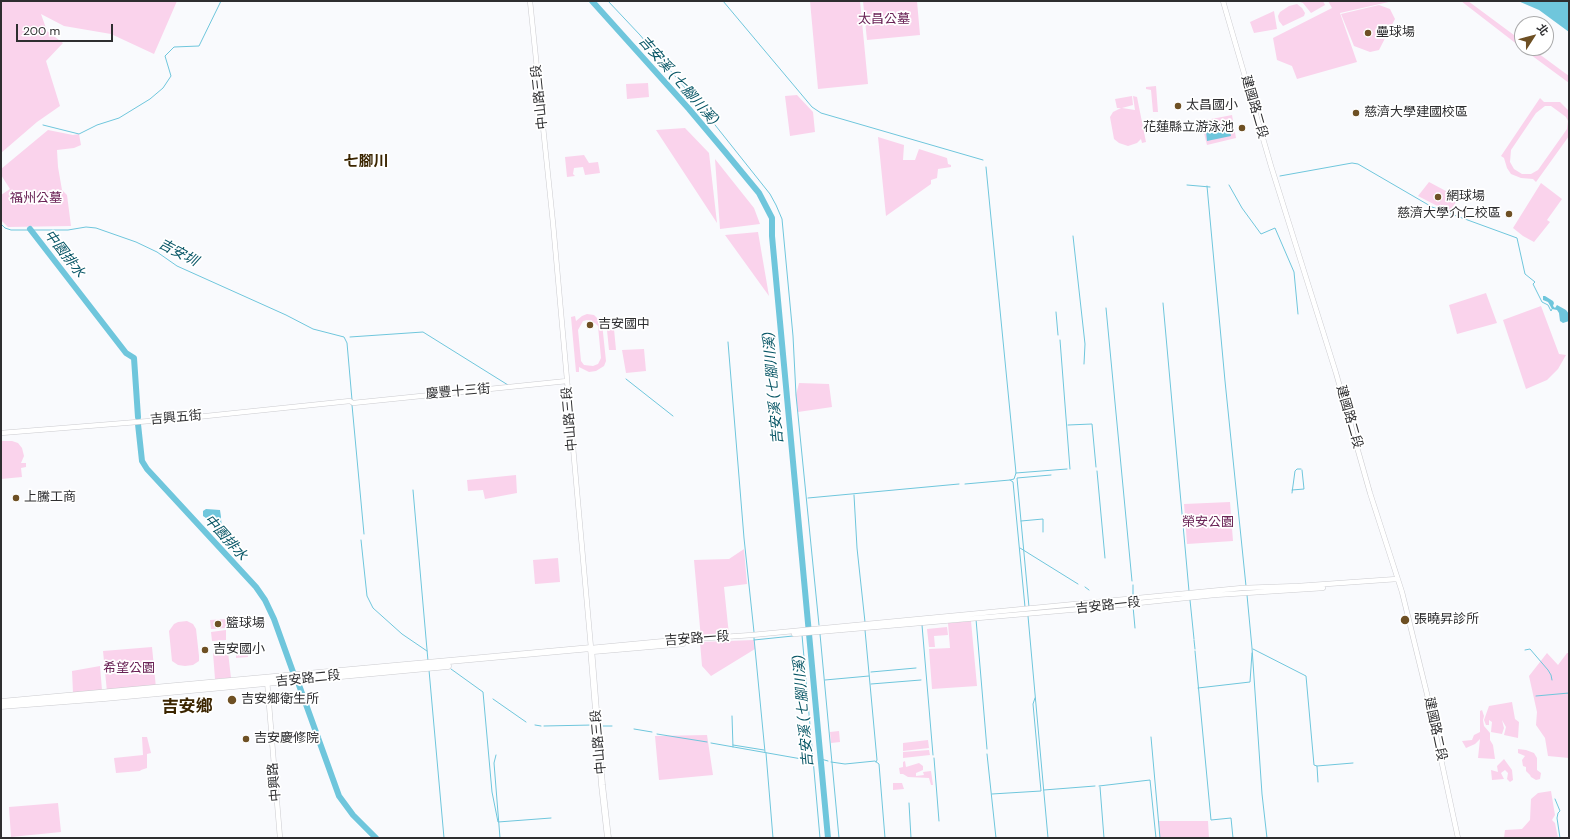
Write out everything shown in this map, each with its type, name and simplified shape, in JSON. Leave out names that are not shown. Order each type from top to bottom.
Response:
[{"type":"main road","name":"吉安路二段","points":[[1,706],[105,698],[591,650]]},
{"type":"main road","name":"中山路三段","points":[[591,650],[602,785],[608,838]]},
{"type":"main road","name":"吉安路二段","points":[[1,702],[267,681]]},
{"type":"street","name":"中山路三段","points":[[530,1],[553,223],[591,650]]},
{"type":"street","name":"建國路二段","points":[[1222,1],[1271,166],[1336,373],[1370,493],[1406,609],[1427,694],[1458,838]]},
{"type":"street","name":"慶豐十三街","points":[[350,401],[353,403],[567,381]]},
{"type":"street","name":"吉興五街","points":[[1,433],[187,418],[350,401]]},
{"type":"street","name":"吉安路一段","points":[[591,650],[818,630],[1242,588],[1397,580]]},
{"type":"street","name":"中興路","points":[[267,681],[280,838]]},
{"type":"green space","points":[[1,1],[177,1],[154,54],[111,34],[64,26],[41,14],[47,31],[63,43],[46,61],[60,106],[37,122],[1,153]]},
{"type":"green space","points":[[810,1],[860,1],[868,84],[818,89]]},
{"type":"green space","name":"太昌公墓","points":[[863,1],[917,1],[920,35],[867,40]]},
{"type":"green space","points":[[1297,1],[1323,1],[1325,5],[1311,13],[1303,3]]},
{"type":"green space","points":[[1328,1],[1393,1],[1340,13],[1357,62],[1297,79],[1292,66],[1277,60],[1273,38],[1332,8]]},
{"type":"green space","points":[[1461,1],[1468,1],[1514,35],[1514,42]]},
{"type":"green space","points":[[1297,4],[1305,13],[1304,16],[1283,26],[1279,21],[1278,16],[1280,12],[1289,6]]},
{"type":"green space","name":"壘球場","points":[[1379,5],[1390,9],[1395,19],[1379,50],[1370,52],[1354,46],[1341,14]]},
{"type":"green space","points":[[1274,11],[1277,29],[1254,33],[1250,22]]},
{"type":"green space","points":[[1532,56],[1542,56],[1569,76],[1569,83]]},
{"type":"green space","points":[[648,83],[649,97],[627,99],[626,84]]},
{"type":"green space","points":[[1156,86],[1158,112],[1153,112],[1151,90],[1146,89],[1146,87]]},
{"type":"green space","points":[[797,95],[813,112],[815,132],[790,136],[785,96]]},
{"type":"green space","points":[[1132,96],[1133,105],[1122,108],[1135,110],[1133,96],[1137,97],[1146,142],[1142,143],[1141,139],[1137,143],[1128,146],[1119,143],[1114,139],[1110,117],[1113,112],[1121,108],[1117,108],[1115,99]]},
{"type":"green space","points":[[1540,98],[1544,102],[1560,102],[1569,111],[1569,136],[1536,182],[1533,179],[1521,178],[1511,174],[1507,168],[1504,158],[1501,156]],"holes":[[[1545,106],[1551,106],[1566,117],[1568,121],[1567,129],[1538,170],[1531,174],[1522,174],[1514,169],[1510,162],[1511,150],[1536,113]]]},
{"type":"green space","points":[[1232,115],[1236,138],[1207,145],[1201,121]]},
{"type":"green space","points":[[685,128],[709,153],[717,223],[656,130]]},
{"type":"green space","name":"福州公墓","points":[[48,130],[73,135],[79,134],[81,145],[74,148],[57,150],[62,190],[67,195],[71,226],[8,227],[1,220],[1,195],[10,189],[1,175],[1,169]]},
{"type":"green space","points":[[878,137],[904,145],[903,160],[915,160],[919,149],[947,158],[948,164],[951,165],[951,167],[938,169],[937,178],[931,180],[931,184],[886,216]]},
{"type":"green space","points":[[584,155],[589,163],[598,162],[600,173],[585,175],[583,167],[574,168],[573,174],[575,176],[567,177],[565,157]]},
{"type":"green space","points":[[715,159],[754,208],[760,224],[720,229]]},
{"type":"green space","name":"網球場","points":[[1429,182],[1459,198],[1449,212],[1418,196]]},
{"type":"green space","points":[[1541,183],[1562,199],[1547,220],[1550,222],[1534,242],[1513,228]]},
{"type":"green space","points":[[758,232],[769,296],[725,235]]},
{"type":"green space","points":[[1486,293],[1497,323],[1457,334],[1449,305]]},
{"type":"green space","points":[[1541,306],[1559,354],[1566,355],[1558,369],[1547,380],[1526,389],[1503,320]]},
{"type":"green space","points":[[587,314],[594,315],[602,323],[606,361],[604,366],[596,371],[589,372],[579,367],[579,372],[576,372],[571,317],[575,316],[576,321]],"holes":[[[587,320],[598,326],[601,358],[598,364],[593,366],[584,365],[581,361],[578,330],[583,321]]]},
{"type":"green space","points":[[614,329],[616,350],[609,350],[607,330]]},
{"type":"green space","points":[[644,349],[646,371],[626,373],[622,350]]},
{"type":"green space","points":[[799,383],[829,384],[832,407],[798,412],[796,395]]},
{"type":"green space","points":[[1,441],[12,441],[18,443],[22,448],[24,456],[21,463],[26,463],[26,467],[21,468],[22,477],[1,479]]},
{"type":"green space","points":[[516,475],[517,493],[485,499],[483,490],[468,491],[467,480]]},
{"type":"green space","name":"榮安公園","points":[[1230,502],[1233,541],[1187,544],[1184,504]]},
{"type":"green space","points":[[744,549],[747,584],[724,587],[729,635],[701,639],[694,560],[729,559]]},
{"type":"green space","points":[[558,558],[560,582],[535,584],[533,560]]},
{"type":"green space","points":[[247,617],[247,627],[228,629],[227,618]]},
{"type":"green space","name":"籃球場","points":[[226,619],[226,628],[211,629],[210,620]]},
{"type":"green space","points":[[187,621],[193,624],[196,629],[199,661],[193,665],[185,666],[178,665],[172,661],[169,631],[174,624]]},
{"type":"green space","points":[[971,621],[977,686],[932,689],[929,649],[950,648],[948,623]]},
{"type":"green space","points":[[947,627],[948,635],[934,636],[935,647],[929,647],[927,629]]},
{"type":"green space","points":[[226,630],[226,640],[212,641],[211,632]]},
{"type":"green space","points":[[754,640],[755,649],[711,676],[702,666],[700,642]]},
{"type":"green space","points":[[247,644],[248,650],[236,651],[236,645]]},
{"type":"green space","name":"希望公園","points":[[152,647],[156,688],[107,692],[103,651]]},
{"type":"green space","points":[[228,652],[231,678],[215,679],[213,653]]},
{"type":"green space","points":[[236,652],[248,652],[248,657],[236,658]]},
{"type":"green space","points":[[1547,653],[1558,665],[1567,653],[1569,653],[1569,758],[1548,756],[1545,738],[1536,725],[1537,712],[1529,676]]},
{"type":"green space","points":[[100,666],[102,690],[73,693],[72,671]]},
{"type":"green space","points":[[1512,702],[1515,719],[1519,722],[1518,738],[1504,735],[1506,727],[1502,720],[1504,728],[1502,734],[1491,732],[1492,722],[1489,720],[1489,725],[1486,725],[1484,720],[1489,706]]},
{"type":"green space","points":[[1482,710],[1484,716],[1484,726],[1490,733],[1490,740],[1493,745],[1495,759],[1478,758],[1480,739],[1475,744],[1466,748],[1462,741],[1472,740],[1474,735],[1480,732],[1480,711]]},
{"type":"green space","points":[[839,731],[840,742],[831,743],[830,732]]},
{"type":"green space","points":[[707,735],[713,775],[659,780],[655,736]]},
{"type":"green space","points":[[142,737],[147,737],[151,753],[147,754],[147,768],[140,771],[116,773],[114,758],[143,755]]},
{"type":"green space","points":[[928,740],[929,748],[903,751],[903,743]]},
{"type":"green space","points":[[1518,749],[1534,753],[1537,758],[1537,770],[1541,773],[1540,779],[1536,780],[1526,771],[1526,767],[1523,766],[1522,760],[1525,756],[1518,753]]},
{"type":"green space","points":[[929,750],[930,755],[903,758],[903,752]]},
{"type":"green space","points":[[1504,759],[1512,770],[1513,780],[1510,782],[1507,779],[1508,773],[1505,770],[1501,773],[1504,779],[1492,780],[1491,770],[1498,772],[1497,766]]},
{"type":"green space","points":[[905,761],[906,767],[919,763],[923,766],[923,770],[916,773],[916,776],[924,775],[923,772],[931,771],[933,785],[931,785],[929,778],[908,777],[900,774],[899,768],[903,767],[903,762]]},
{"type":"green space","points":[[893,783],[902,783],[904,789],[893,790]]},
{"type":"green space","points":[[1551,791],[1555,815],[1552,820],[1555,823],[1558,838],[1504,838],[1505,830],[1522,829],[1530,820],[1531,799],[1538,793]]},
{"type":"green space","points":[[58,803],[61,832],[11,837],[9,807]]},
{"type":"green space","points":[[1159,821],[1208,821],[1209,838],[1160,838]]},
{"type":"water","points":[[1518,1],[1569,1],[1569,32],[1554,21],[1554,16],[1547,16],[1539,10]]},
{"type":"water","points":[[1229,126],[1231,136],[1207,141],[1206,131]]},
{"type":"water","points":[[1543,296],[1553,301],[1553,306],[1555,308],[1557,305],[1566,310],[1569,314],[1569,321],[1563,323],[1560,321],[1557,310],[1552,309],[1548,302],[1543,300]]},
{"type":"water","points":[[206,509],[220,510],[220,520],[212,523],[219,523],[221,519],[222,527],[219,528],[211,524],[209,521],[212,522],[203,516],[203,511]]},
{"type":"waterway","points":[[43,125],[79,134],[97,125],[119,118],[150,99],[163,88],[171,76],[165,56],[174,47],[199,46],[221,1]]},
{"type":"waterway","name":"吉安溪 (七腳川溪)","points":[[592,1],[689,109],[726,153],[759,193],[772,218],[772,236],[828,838]]},
{"type":"waterway","points":[[608,1],[640,35],[692,96],[770,194],[782,219],[793,336],[796,395],[819,625]]},
{"type":"waterway","points":[[723,1],[812,107],[821,113],[983,160]]},
{"type":"waterway","points":[[1280,176],[1352,163],[1358,164],[1432,207],[1517,238],[1525,274],[1535,282],[1533,284],[1542,302],[1548,305],[1551,311],[1552,309]]},
{"type":"waterway","points":[[965,484],[1010,480],[1014,479],[1016,473],[986,167]]},
{"type":"waterway","points":[[1187,185],[1210,187]]},
{"type":"waterway","points":[[1229,185],[1242,208],[1261,234],[1275,228],[1294,272],[1298,314]]},
{"type":"waterway","points":[[1207,186],[1246,586]]},
{"type":"waterway","name":"吉安圳","points":[[1,224],[5,228],[11,230],[68,230],[86,227],[96,228],[136,242],[157,252],[177,266],[286,315],[313,329],[344,337],[347,343],[352,400]]},
{"type":"waterway","name":"中園排水","points":[[30,229],[126,353],[134,358],[138,417]]},
{"type":"waterway","points":[[1073,236],[1085,344],[1084,364]]},
{"type":"waterway","points":[[1163,303],[1189,591]]},
{"type":"waterway","points":[[1106,308],[1132,581]]},
{"type":"waterway","points":[[1056,312],[1058,335]]},
{"type":"waterway","points":[[350,337],[423,332],[508,385]]},
{"type":"waterway","points":[[1060,340],[1070,469]]},
{"type":"waterway","points":[[728,342],[744,538],[754,632]]},
{"type":"waterway","points":[[626,379],[673,416]]},
{"type":"waterway","points":[[352,405],[364,534]]},
{"type":"waterway","name":"中園排水","points":[[138,424],[142,461],[147,469],[256,587],[265,600],[274,619],[293,672]]},
{"type":"waterway","points":[[1068,425],[1092,424],[1096,467]]},
{"type":"waterway","points":[[1016,473],[1067,469]]},
{"type":"waterway","points":[[1292,493],[1295,471],[1297,469],[1301,469]]},
{"type":"waterway","points":[[1292,490],[1304,489],[1302,470]]},
{"type":"waterway","points":[[1097,471],[1105,558]]},
{"type":"waterway","points":[[1029,607],[1017,478],[1051,475]]},
{"type":"waterway","points":[[1010,480],[1013,482],[1025,607]]},
{"type":"waterway","points":[[808,498],[959,484]]},
{"type":"waterway","points":[[413,490],[428,661]]},
{"type":"waterway","points":[[854,495],[857,548],[865,622]]},
{"type":"waterway","points":[[1021,521],[1043,519],[1043,532]]},
{"type":"waterway","points":[[361,540],[367,596],[373,608],[402,634],[427,651]]},
{"type":"waterway","points":[[1020,548],[1078,584]]},
{"type":"waterway","points":[[1133,585],[1133,596]]},
{"type":"waterway","points":[[1085,587],[1089,590]]},
{"type":"waterway","points":[[1247,595],[1262,794],[1267,838]]},
{"type":"waterway","points":[[1190,600],[1194,639]]},
{"type":"waterway","points":[[1133,606],[1135,628]]},
{"type":"waterway","points":[[1028,616],[1048,838]]},
{"type":"waterway","points":[[976,619],[987,749]]},
{"type":"waterway","points":[[922,625],[933,755]]},
{"type":"waterway","points":[[865,630],[876,762]]},
{"type":"waterway","points":[[820,634],[839,838]]},
{"type":"waterway","points":[[802,635],[820,838]]},
{"type":"waterway","points":[[754,640],[793,636]]},
{"type":"waterway","points":[[754,638],[765,752]]},
{"type":"waterway","points":[[1194,640],[1195,649]]},
{"type":"waterway","points":[[1253,649],[1306,676],[1314,765],[1317,766],[1318,782]]},
{"type":"waterway","points":[[1525,650],[1530,649],[1548,670],[1552,680]]},
{"type":"waterway","points":[[1195,651],[1211,820],[1231,818],[1233,838]]},
{"type":"waterway","points":[[1198,688],[1250,682],[1252,653]]},
{"type":"waterway","points":[[871,672],[916,668]]},
{"type":"waterway","points":[[451,669],[483,692],[492,792],[498,822],[551,818]]},
{"type":"waterway","points":[[429,670],[444,838]]},
{"type":"waterway","points":[[825,680],[869,676]]},
{"type":"waterway","points":[[871,684],[921,680]]},
{"type":"waterway","name":"中園排水","points":[[299,685],[339,796],[353,815],[376,838]]},
{"type":"waterway","points":[[1536,696],[1569,693]]},
{"type":"waterway","points":[[992,794],[1041,791],[1033,704],[1035,698]]},
{"type":"waterway","points":[[493,699],[526,722]]},
{"type":"waterway","points":[[732,716],[733,747]]},
{"type":"waterway","points":[[535,725],[541,726]]},
{"type":"waterway","points":[[544,726],[593,725]]},
{"type":"waterway","points":[[603,726],[612,726]]},
{"type":"waterway","points":[[634,729],[652,732]]},
{"type":"waterway","points":[[657,734],[707,742]]},
{"type":"waterway","points":[[1151,737],[1160,838]]},
{"type":"waterway","points":[[711,743],[813,761]]},
{"type":"waterway","points":[[733,745],[764,750]]},
{"type":"waterway","points":[[766,753],[773,838]]},
{"type":"waterway","points":[[987,754],[996,838]]},
{"type":"waterway","points":[[496,755],[494,763],[500,838]]},
{"type":"waterway","points":[[934,758],[939,821]]},
{"type":"waterway","name":"吉安溪 (七腳川溪)","points":[[821,759],[828,761]]},
{"type":"waterway","points":[[831,762],[845,764],[875,761],[879,764],[885,838]]},
{"type":"waterway","points":[[1317,766],[1353,763]]},
{"type":"waterway","points":[[1099,786],[1150,780],[1156,838]]},
{"type":"waterway","points":[[1044,790],[1095,786]]},
{"type":"waterway","points":[[1100,787],[1104,838]]},
{"type":"waterway","points":[[1555,799],[1560,811],[1557,818],[1560,838]]},
{"type":"waterway","points":[[909,803],[911,838]]},
{"type":"place","name":"壘球場","points":[[1368,33]]},
{"type":"place","name":"太昌國小","points":[[1178,106]]},
{"type":"place","name":"慈濟大學建國校區","points":[[1356,113]]},
{"type":"place","name":"花蓮縣立游泳池","points":[[1242,128]]},
{"type":"place","name":"網球場","points":[[1438,197]]},
{"type":"place","name":"慈濟大學介仁校區","points":[[1509,214]]},
{"type":"place","name":"吉安國中","points":[[590,325]]},
{"type":"place","name":"上騰工商","points":[[16,498]]},
{"type":"place","name":"張曉昇診所","points":[[1405,620]]},
{"type":"place","name":"籃球場","points":[[218,624]]},
{"type":"place","name":"吉安國小","points":[[205,650]]},
{"type":"place","name":"吉安鄉衛生所","points":[[232,700]]},
{"type":"place","name":"吉安慶修院","points":[[246,739]]},
{"type":"district","name":"七腳川","points":[[366,162]]},
{"type":"district","name":"吉安鄉","points":[[187,708]]}]
